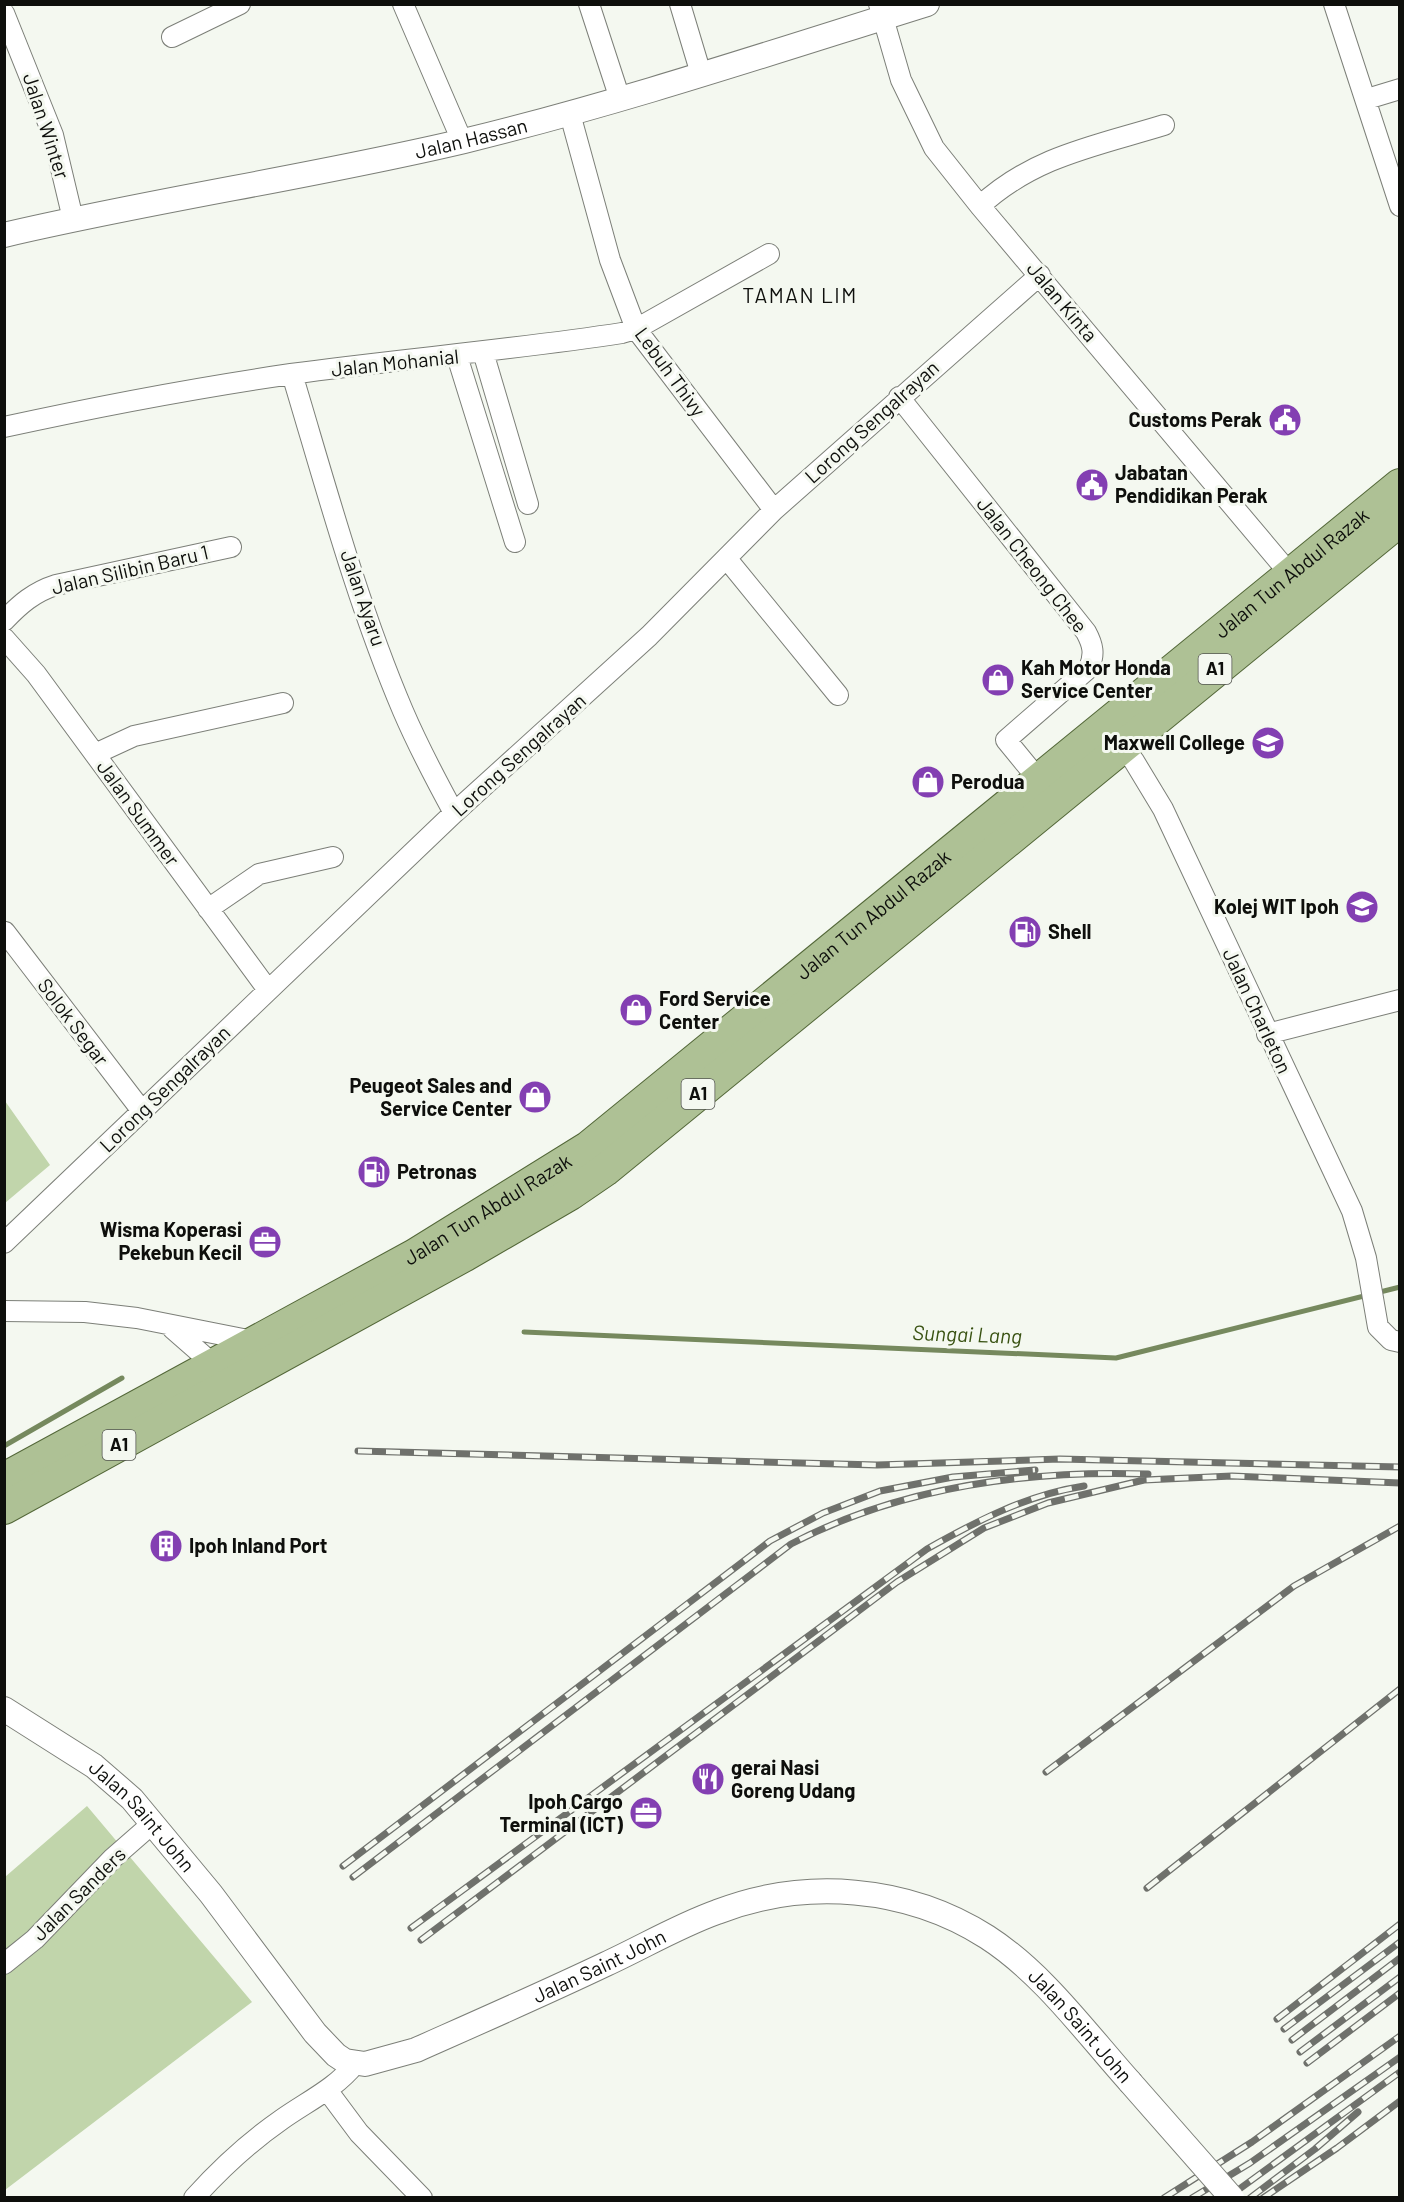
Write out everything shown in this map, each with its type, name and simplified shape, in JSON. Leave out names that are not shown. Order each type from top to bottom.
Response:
[{"type":"main road","name":"Jalan Tun Abdul Razak","points":[[4,1479],[465,1255],[570,1194],[605,1170],[1114,735],[1290,574],[1400,485]]},
{"type":"main road","name":"Jalan Tun Abdul Razak","points":[[4,1508],[223,1373],[253,1341],[424,1249],[590,1147],[1038,779],[1114,735],[1256,636],[1400,520]]},
{"type":"main road","points":[[1290,574],[1296,579],[1323,573],[1377,530],[1400,520]]},
{"type":"main road","points":[[1256,636],[1287,594],[1292,582],[1290,574]]},
{"type":"street","points":[[172,37],[240,4]]},
{"type":"street","points":[[403,4],[462,141]]},
{"type":"street","points":[[589,4],[620,99]]},
{"type":"street","points":[[680,4],[701,74]]},
{"type":"street","name":"Jalan Hassan","points":[[4,235],[73,219],[462,141],[570,114],[701,74],[881,11],[927,4]]},
{"type":"street","points":[[1334,4],[1367,99],[1400,206]]},
{"type":"street","name":"Jalan Kinta","points":[[881,11],[901,80],[934,148],[980,206],[1290,574]]},
{"type":"street","name":"Jalan Winter","points":[[4,13],[9,35],[52,135],[73,219]]},
{"type":"street","points":[[1367,99],[1400,90]]},
{"type":"street","name":"Lebuh Thivy","points":[[570,114],[610,260],[636,328],[774,510]]},
{"type":"street","points":[[980,206],[1002,185],[1034,166],[1164,125]]},
{"type":"street","name":"Jalan Mohanial","points":[[4,427],[125,400],[292,374],[457,356],[582,339],[636,328],[769,254]]},
{"type":"street","name":"Lorong Sengalrayan","points":[[4,1243],[454,813],[632,651],[774,510],[1040,275]]},
{"type":"street","points":[[483,352],[528,504]]},
{"type":"street","points":[[457,356],[515,542]]},
{"type":"street","name":"Jalan Ayaru","points":[[292,374],[336,517],[391,680],[417,741],[454,813]]},
{"type":"street","name":"Jalan Cheong Chee","points":[[899,398],[1086,632],[1093,644],[1093,658],[1089,668],[1006,740],[1038,779]]},
{"type":"street","name":"Jalan Silibin Baru 1","points":[[4,621],[25,600],[48,588],[231,547]]},
{"type":"street","points":[[727,559],[838,695]]},
{"type":"street","name":"Jalan Summer","points":[[4,638],[18,651],[268,990]]},
{"type":"street","points":[[95,754],[134,736],[283,703]]},
{"type":"street","name":"Jalan Charleton","points":[[1114,735],[1162,809],[1352,1211],[1366,1258],[1378,1327],[1391,1340],[1400,1342]]},
{"type":"street","points":[[208,909],[259,874],[333,857]]},
{"type":"street","name":"Solok Segar","points":[[5,932],[142,1111]]},
{"type":"street","points":[[1267,1034],[1400,1000]]},
{"type":"street","points":[[4,1311],[85,1312],[136,1318],[253,1341]]},
{"type":"street","points":[[168,1326],[186,1338],[223,1373]]},
{"type":"street","name":"Jalan Saint John","points":[[4,1709],[94,1766],[132,1799],[149,1827]]},
{"type":"street","name":"Jalan Saint John","points":[[4,1728],[104,1789],[149,1827],[211,1894],[315,2033],[351,2069],[416,2050],[718,1911],[772,1896],[836,1891],[867,1893],[927,1907],[956,1919],[988,1938],[1036,1979],[1218,2198]]},
{"type":"street","name":"Jalan Sanders","points":[[4,1964],[35,1939],[106,1864],[149,1827]]},
{"type":"street","points":[[194,2198],[225,2163],[253,2140],[327,2090],[351,2069]]},
{"type":"street","name":"Jalan Saint John","points":[[1125,2086],[1232,2198]]},
{"type":"street","points":[[327,2090],[359,2133],[422,2198]]},
{"type":"green space","points":[[5,1101],[50,1165],[4,1203]]},
{"type":"green space","points":[[87,1806],[252,2002],[5,2190],[5,1877]]},
{"type":"waterway","name":"Sungai Lang","points":[[524,1332],[1116,1358],[1400,1287]]},
{"type":"waterway","name":"Sungai Lang","points":[[4,1446],[122,1378]]},
{"type":"railway","points":[[358,1451],[877,1465],[1060,1459],[1400,1467]]},
{"type":"railway","points":[[343,1866],[770,1541],[823,1513],[880,1491],[953,1477],[1035,1470]]},
{"type":"railway","points":[[353,1877],[791,1544],[833,1524],[876,1508],[965,1486],[1056,1475],[1148,1474]]},
{"type":"railway","points":[[421,1940],[897,1582],[984,1528],[1048,1503],[1144,1480],[1232,1476],[1400,1483]]},
{"type":"railway","points":[[411,1928],[927,1549],[1002,1510],[1042,1496],[1084,1486]]},
{"type":"railway","points":[[1046,1772],[1294,1586],[1400,1526]]},
{"type":"railway","points":[[1147,1888],[1400,1689]]},
{"type":"railway","points":[[1277,2019],[1400,1924]]},
{"type":"railway","points":[[1284,2029],[1400,1942]]},
{"type":"railway","points":[[1292,2040],[1400,1958]]},
{"type":"railway","points":[[1300,2052],[1400,1977]]},
{"type":"railway","points":[[1307,2063],[1400,1993]]},
{"type":"railway","points":[[1164,2198],[1252,2142],[1400,2036]]},
{"type":"railway","points":[[1192,2198],[1250,2163],[1400,2057]]},
{"type":"railway","points":[[1227,2198],[1400,2072]]},
{"type":"railway","points":[[1263,2198],[1337,2148],[1400,2101]]},
{"type":"railway","points":[[1250,2198],[1315,2149],[1358,2112]]},
{"type":"place","name":"Customs Perak","points":[[1285,420]]},
{"type":"place","name":"Jabatan Pendidikan Perak","points":[[1092,485]]},
{"type":"place","name":"Kah Motor Honda Service Center","points":[[998,680]]},
{"type":"place","name":"Maxwell College","points":[[1268,743]]},
{"type":"place","name":"Perodua","points":[[928,782]]},
{"type":"place","name":"Kolej WIT Ipoh","points":[[1362,907]]},
{"type":"place","name":"Shell","points":[[1025,932]]},
{"type":"place","name":"Ford Service Center","points":[[636,1010]]},
{"type":"place","name":"Peugeot Sales and Service Center","points":[[535,1097]]},
{"type":"place","name":"Petronas","points":[[374,1172]]},
{"type":"place","name":"Wisma Koperasi Pekebun Kecil","points":[[265,1242]]},
{"type":"place","name":"Ipoh Inland Port","points":[[166,1546]]},
{"type":"place","name":"gerai Nasi Goreng Udang","points":[[708,1779]]},
{"type":"place","name":"Ipoh Cargo Terminal (ICT)","points":[[646,1813]]},
{"type":"district","name":"TAMAN LIM","points":[[800,296]]}]
